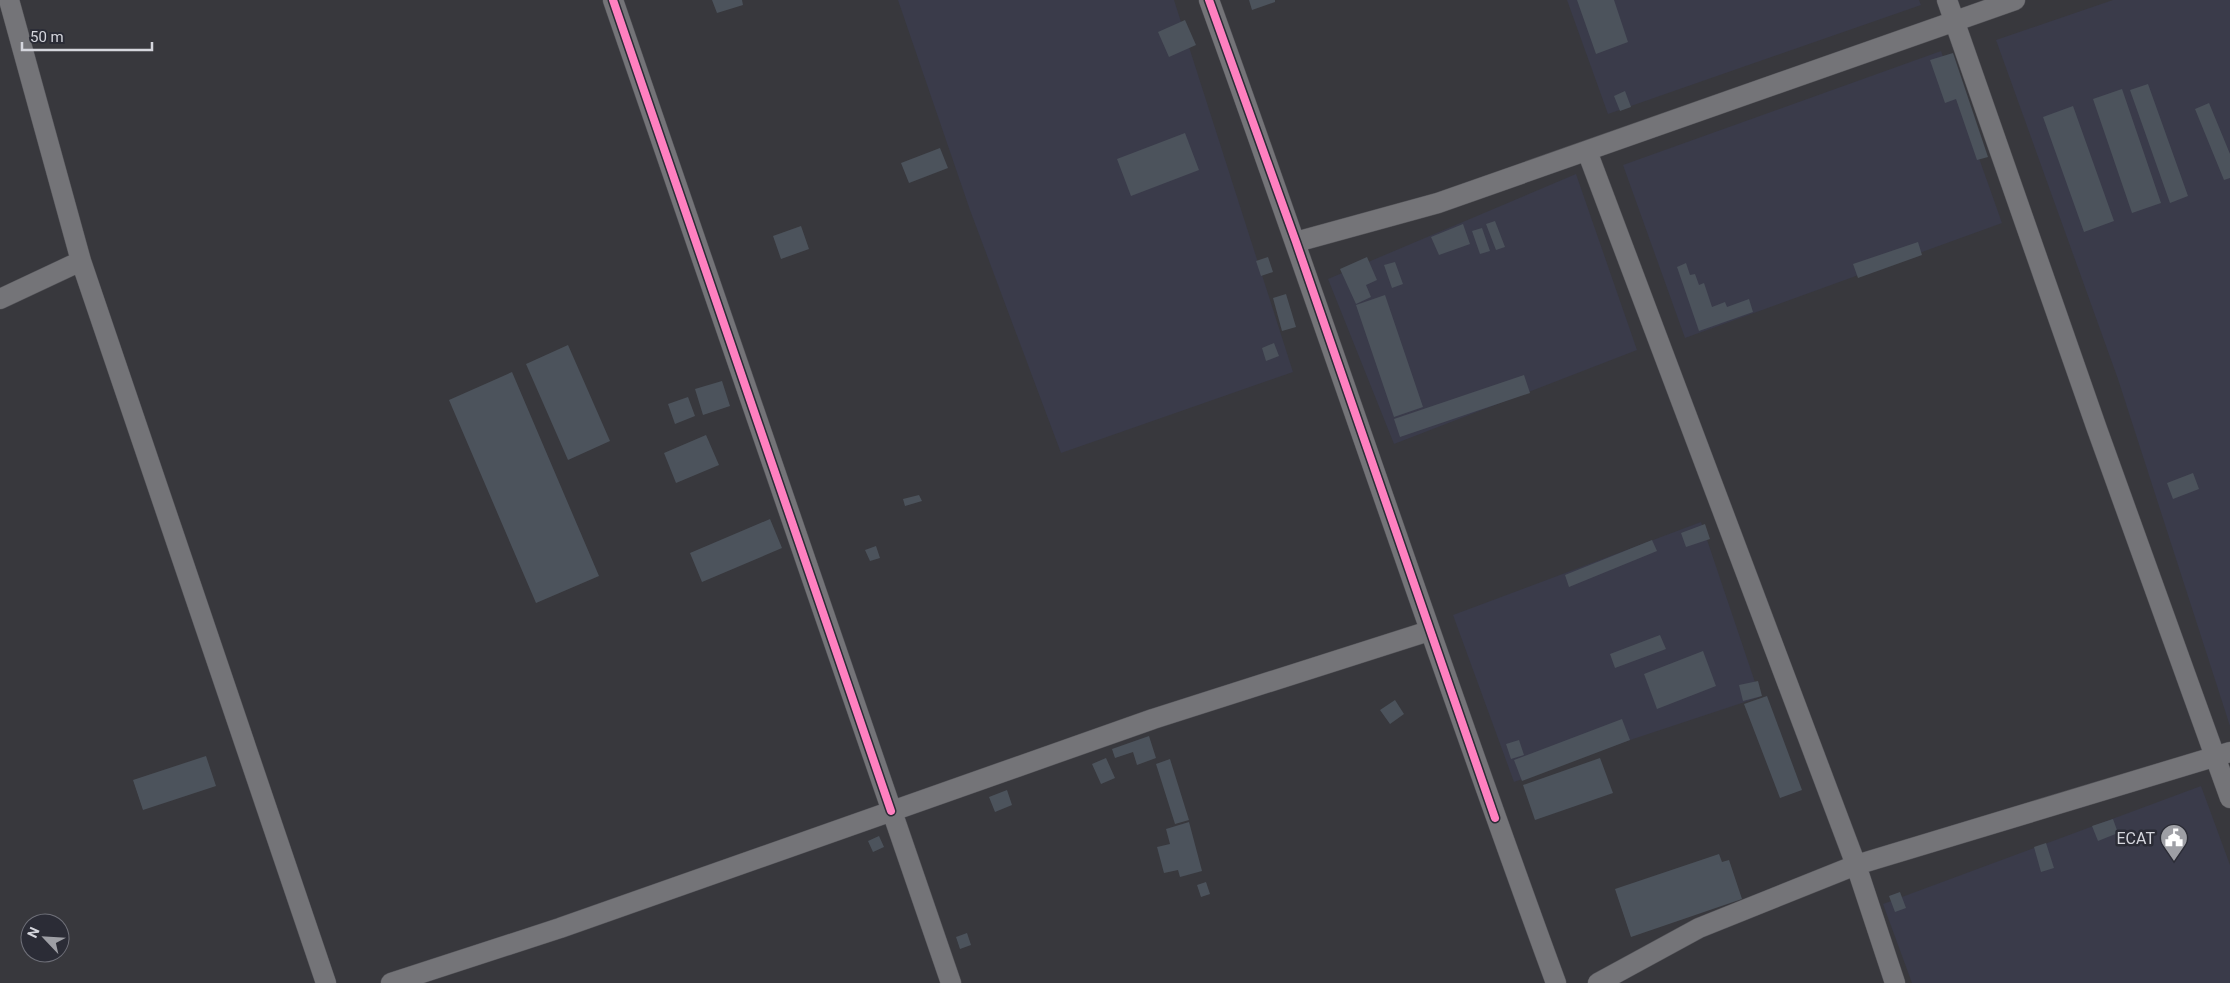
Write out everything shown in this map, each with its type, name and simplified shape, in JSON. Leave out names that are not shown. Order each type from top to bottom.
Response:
[{"type":"street","points":[[9,0],[81,261],[326,983]]},
{"type":"street","points":[[613,0],[951,983]]},
{"type":"street","points":[[1209,0],[1296,242],[1495,818],[1556,983]]},
{"type":"street","points":[[1947,0],[2097,429],[2223,754],[2230,798]]},
{"type":"street","points":[[1296,242],[1438,203],[2016,0]]},
{"type":"street","points":[[1587,151],[1856,865],[1895,983]]},
{"type":"street","points":[[0,299],[81,261]]},
{"type":"street","points":[[391,983],[560,928],[1152,719],[1429,631]]},
{"type":"street","points":[[1598,983],[1700,928],[1856,865],[2223,754]]},
{"type":"shaded area","points":[[898,0],[1174,0],[1293,372],[1061,453],[970,210]]},
{"type":"shaded area","points":[[1567,0],[1919,0],[1921,5],[1608,114]]},
{"type":"shaded area","points":[[2113,0],[2230,0],[2230,726],[2118,379],[1996,40]]},
{"type":"shaded area","points":[[1941,51],[2002,223],[1685,338],[1623,165]]},
{"type":"shaded area","points":[[1576,174],[1637,350],[1394,444],[1328,279]]},
{"type":"shaded area","points":[[1701,522],[1760,697],[1630,740],[1514,782],[1453,615]]},
{"type":"shaded area","points":[[2201,786],[2230,865],[2230,983],[1912,983],[1883,904]]},
{"type":"building","points":[[712,0],[742,0],[743,5],[717,13]]},
{"type":"building","points":[[1249,0],[1275,0],[1275,2],[1252,10]]},
{"type":"building","points":[[1577,0],[1614,0],[1628,42],[1596,54]]},
{"type":"building","points":[[1185,20],[1196,45],[1169,57],[1158,32]]},
{"type":"building","points":[[1953,53],[1988,157],[1977,160],[1956,99],[1945,103],[1930,60]]},
{"type":"building","points":[[2148,84],[2188,196],[2170,203],[2130,90]]},
{"type":"building","points":[[2122,89],[2161,203],[2132,213],[2093,99]]},
{"type":"building","points":[[1625,91],[1631,107],[1620,111],[1614,96]]},
{"type":"building","points":[[2209,103],[2230,154],[2230,178],[2224,180],[2195,109]]},
{"type":"building","points":[[2073,106],[2114,221],[2084,232],[2043,117]]},
{"type":"building","points":[[1185,133],[1199,170],[1131,196],[1117,159]]},
{"type":"building","points":[[940,148],[948,168],[909,183],[901,163]]},
{"type":"building","points":[[1495,221],[1505,247],[1496,250],[1486,224]]},
{"type":"building","points":[[1463,224],[1470,244],[1439,255],[1431,237]]},
{"type":"building","points":[[801,226],[809,249],[781,259],[773,236]]},
{"type":"building","points":[[1482,228],[1490,251],[1480,254],[1472,231]]},
{"type":"building","points":[[1918,242],[1922,255],[1858,278],[1853,264]]},
{"type":"building","points":[[1268,257],[1273,272],[1261,276],[1256,261]]},
{"type":"building","points":[[1367,257],[1377,280],[1366,285],[1371,297],[1356,304],[1340,269]]},
{"type":"building","points":[[1395,262],[1403,284],[1392,288],[1384,265]]},
{"type":"building","points":[[1686,263],[1690,275],[1695,274],[1699,285],[1704,283],[1712,307],[1725,302],[1727,307],[1749,299],[1753,312],[1699,331],[1677,267]]},
{"type":"building","points":[[1286,294],[1296,327],[1282,331],[1273,298]]},
{"type":"building","points":[[1385,295],[1423,407],[1394,417],[1356,305]]},
{"type":"building","points":[[1274,343],[1279,356],[1266,361],[1262,348]]},
{"type":"building","points":[[568,345],[610,441],[568,460],[526,364]]},
{"type":"building","points":[[512,372],[599,576],[536,603],[449,400]]},
{"type":"building","points":[[1524,375],[1530,393],[1400,437],[1394,419]]},
{"type":"building","points":[[722,381],[730,406],[703,415],[695,389]]},
{"type":"building","points":[[688,397],[695,416],[675,424],[668,404]]},
{"type":"building","points":[[706,435],[719,465],[676,483],[664,453]]},
{"type":"building","points":[[2193,473],[2199,489],[2173,499],[2167,483]]},
{"type":"building","points":[[919,495],[922,501],[905,506],[903,499]]},
{"type":"building","points":[[770,519],[782,548],[702,582],[690,553]]},
{"type":"building","points":[[1705,524],[1710,539],[1686,547],[1681,533]]},
{"type":"building","points":[[1652,540],[1657,551],[1569,587],[1565,575]]},
{"type":"building","points":[[876,546],[880,558],[870,561],[865,550]]},
{"type":"building","points":[[1660,635],[1666,649],[1615,668],[1610,654]]},
{"type":"building","points":[[1703,651],[1716,686],[1657,709],[1644,674]]},
{"type":"building","points":[[1758,681],[1762,696],[1743,701],[1739,685]]},
{"type":"building","points":[[1767,696],[1802,790],[1780,798],[1744,704]]},
{"type":"building","points":[[1395,700],[1404,714],[1390,724],[1380,710]]},
{"type":"building","points":[[1622,719],[1630,740],[1522,781],[1514,760]]},
{"type":"building","points":[[1149,736],[1156,758],[1137,765],[1133,752],[1115,758],[1112,749]]},
{"type":"building","points":[[1519,740],[1524,755],[1511,759],[1506,744]]},
{"type":"building","points":[[206,756],[216,786],[143,810],[133,780]]},
{"type":"building","points":[[1106,758],[1115,778],[1101,784],[1092,764]]},
{"type":"building","points":[[1600,758],[1613,793],[1535,820],[1523,785]]},
{"type":"building","points":[[1170,759],[1189,820],[1175,824],[1156,764]]},
{"type":"building","points":[[1007,790],[1012,805],[995,812],[989,797]]},
{"type":"building","points":[[2113,819],[2118,833],[2098,841],[2092,826]]},
{"type":"building","points":[[1189,822],[1202,871],[1180,877],[1178,870],[1164,873],[1157,847],[1170,844],[1166,829]]},
{"type":"building","points":[[879,836],[884,847],[873,852],[868,841]]},
{"type":"building","points":[[2046,843],[2054,868],[2041,872],[2034,847]]},
{"type":"building","points":[[1719,854],[1722,862],[1729,860],[1742,899],[1631,937],[1615,889]]},
{"type":"building","points":[[1206,882],[1210,894],[1201,897],[1197,885]]},
{"type":"building","points":[[1900,892],[1906,908],[1895,912],[1889,896]]},
{"type":"building","points":[[967,933],[971,945],[960,949],[956,937]]},
{"type":"cycle path","points":[[613,0],[891,811]]},
{"type":"cycle path","points":[[1209,0],[1296,242],[1495,818]]},
{"type":"place","name":"ECAT","points":[[2174,862]]}]
